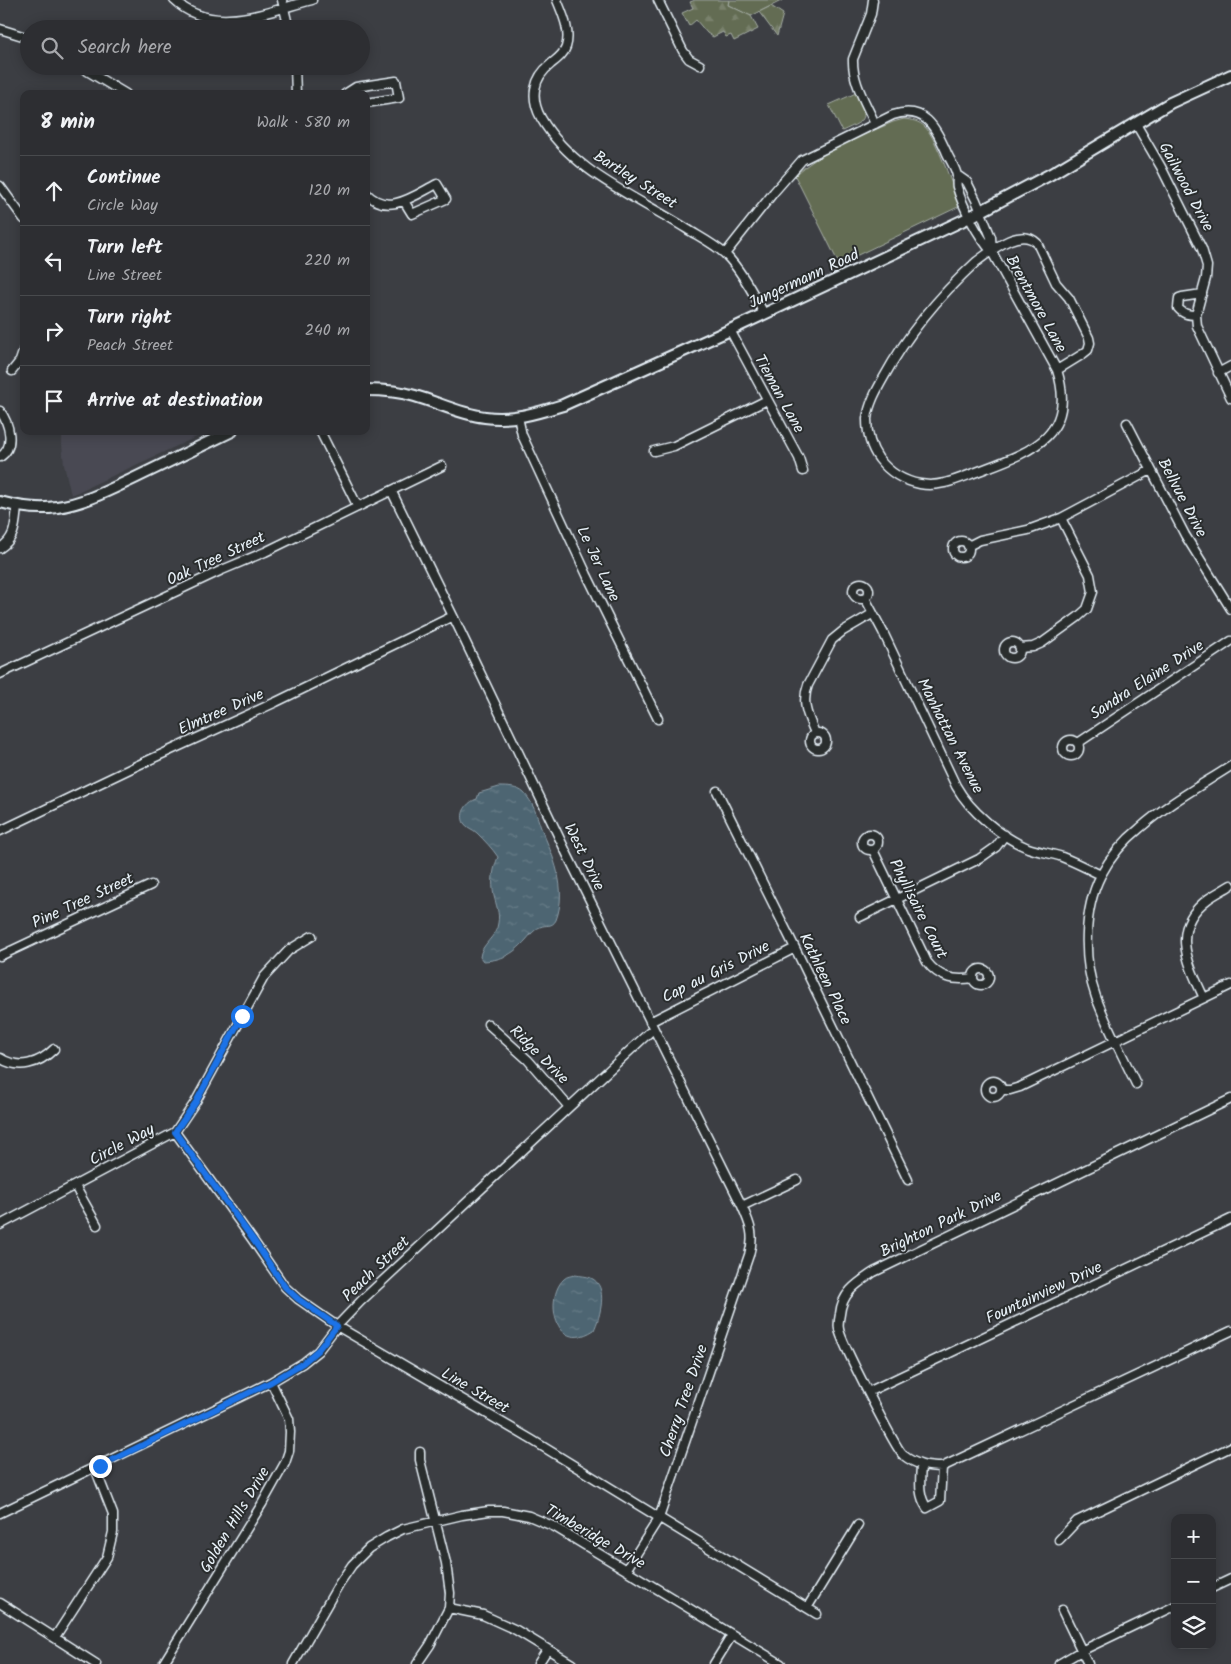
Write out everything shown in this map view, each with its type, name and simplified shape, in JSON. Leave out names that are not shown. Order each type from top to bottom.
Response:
[{"type":"main road","name":"Jungermann Road","points":[[370,390],[390,390],[414,395],[461,413],[486,417],[518,417],[563,405],[730,330],[970,217],[1051,174],[1170,103],[1231,74]]},
{"type":"main road","points":[[0,502],[17,507],[56,507],[82,501],[223,435]]},
{"type":"street","points":[[174,0],[188,11],[200,16],[227,20],[242,19],[283,4],[312,0]]},
{"type":"street","name":"Bartley Street","points":[[557,0],[566,27],[567,42],[566,49],[544,71],[535,86],[537,109],[544,122],[556,138],[575,157],[600,177],[676,222],[725,254],[738,270],[764,314]]},
{"type":"street","points":[[658,0],[683,51],[689,59],[700,65]]},
{"type":"street","points":[[873,0],[871,14],[852,60],[852,68],[875,124]]},
{"type":"street","points":[[283,4],[287,20]]},
{"type":"street","points":[[0,29],[20,35]]},
{"type":"street","points":[[94,75],[119,90]]},
{"type":"street","points":[[295,75],[296,90]]},
{"type":"street","points":[[357,90],[396,81],[399,98],[370,102]]},
{"type":"street","points":[[725,254],[802,160],[900,112],[923,116],[930,122],[936,130],[957,175]]},
{"type":"street","name":"Gailwood Drive","points":[[1136,124],[1161,167],[1202,249],[1207,266],[1206,278],[1196,315]]},
{"type":"street","name":"Brentmore Lane","points":[[957,175],[967,182],[991,237],[992,252]]},
{"type":"street","name":"Brentmore Lane","points":[[957,175],[957,186],[982,241],[992,252],[1057,370],[1061,382],[1062,402],[1054,428],[1042,442],[1022,455],[950,482],[931,485],[906,480],[892,473],[876,454],[868,430],[869,408],[890,366],[931,308],[965,273],[992,252],[1015,238],[1027,237],[1037,243],[1056,283],[1069,298],[1090,338],[1088,350],[1084,354],[1057,370]]},
{"type":"street","points":[[370,196],[380,203],[392,205],[438,184],[446,199],[412,214],[404,201]]},
{"type":"street","points":[[0,186],[20,214]]},
{"type":"street","points":[[1202,294],[1182,296],[1179,298],[1178,308],[1181,312],[1188,315],[1196,315],[1197,326],[1231,398]]},
{"type":"street","name":"Tieman Lane","points":[[730,330],[799,458],[803,471]]},
{"type":"street","points":[[12,371],[20,362]]},
{"type":"street","points":[[1218,373],[1231,366]]},
{"type":"street","points":[[654,451],[674,446],[768,400]]},
{"type":"street","points":[[0,411],[9,429],[10,442],[4,455],[0,457]]},
{"type":"street","name":"Le Jer Lane","points":[[518,417],[522,435],[587,575],[658,720]]},
{"type":"street","name":"Bellvue Drive","points":[[1127,423],[1185,535],[1231,609]]},
{"type":"street","points":[[322,435],[358,507]]},
{"type":"street","name":"Oak Tree Street","points":[[0,674],[222,570],[265,552],[392,492],[442,466]]},
{"type":"street","points":[[968,546],[980,540],[1028,530],[1061,518],[1151,470]]},
{"type":"street","name":"West Drive","points":[[392,492],[568,856],[742,1206],[752,1234]]},
{"type":"street","points":[[0,548],[8,543],[13,534],[17,507]]},
{"type":"street","points":[[1020,648],[1033,647],[1042,643],[1078,617],[1086,610],[1093,592],[1090,575],[1061,518]]},
{"type":"street","name":"Manhattan Avenue","points":[[865,598],[962,797],[975,812],[1005,835],[1029,849],[1062,857],[1101,875]]},
{"type":"street","points":[[815,733],[805,707],[805,692],[808,685],[832,640],[843,631],[872,614]]},
{"type":"street","name":"Elmtree Drive","points":[[0,831],[276,702],[453,616]]},
{"type":"street","name":"Sandra Elaine Drive","points":[[1078,743],[1231,641]]},
{"type":"street","points":[[1136,1084],[1097,998],[1088,957],[1087,934],[1089,918],[1101,875],[1124,844],[1140,828],[1231,766]]},
{"type":"street","name":"Kathleen Place","points":[[716,791],[908,1180]]},
{"type":"street","points":[[860,917],[980,859],[996,847],[1005,835]]},
{"type":"street","name":"Phyllisaire Court","points":[[873,850],[932,969],[947,978],[956,980],[973,978]]},
{"type":"street","name":"Pine Tree Street","points":[[0,956],[151,885]]},
{"type":"street","points":[[1204,998],[1186,958],[1185,938],[1190,920],[1198,909],[1207,900],[1231,885]]},
{"type":"street","name":"Circle Way","points":[[0,1225],[175,1132],[196,1102],[264,977],[289,950],[312,936]]},
{"type":"street","name":"Cap au Gris Drive","points":[[652,1025],[795,948]]},
{"type":"street","points":[[1001,1090],[1020,1087],[1231,985]]},
{"type":"street","name":"Ridge Drive","points":[[488,1024],[528,1060],[569,1107]]},
{"type":"street","name":"Peach Street","points":[[0,1513],[271,1382],[303,1363],[318,1350],[337,1326],[361,1301],[569,1107],[652,1025]]},
{"type":"street","points":[[0,1058],[4,1061],[23,1066],[32,1064],[54,1049]]},
{"type":"street","name":"Brighton Park Drive","points":[[942,1468],[921,1466],[902,1454],[868,1392],[839,1330],[840,1312],[844,1299],[851,1288],[874,1272],[1231,1100]]},
{"type":"street","name":"Line Street","points":[[175,1132],[285,1287],[298,1299],[337,1326],[500,1421],[817,1614]]},
{"type":"street","points":[[742,1206],[796,1180]]},
{"type":"street","points":[[75,1186],[97,1225]]},
{"type":"street","name":"Fountainview Drive","points":[[868,1392],[1231,1220]]},
{"type":"street","name":"Cherry Tree Drive","points":[[626,1570],[659,1518],[751,1249],[752,1234]]},
{"type":"street","points":[[921,1466],[921,1500],[927,1508],[940,1501],[942,1468],[1231,1331]]},
{"type":"street","name":"Golden Hills Drive","points":[[163,1664],[285,1463],[289,1451],[289,1419],[271,1382]]},
{"type":"street","points":[[1059,1540],[1077,1521],[1231,1447]]},
{"type":"street","points":[[418,1664],[449,1608],[450,1593],[436,1521],[420,1460],[420,1452]]},
{"type":"street","points":[[55,1637],[107,1556],[113,1532],[111,1508],[95,1468]]},
{"type":"street","name":"Timberidge Drive","points":[[293,1664],[339,1584],[355,1562],[369,1548],[403,1529],[436,1521],[503,1511],[530,1516],[555,1527],[781,1664]]},
{"type":"street","points":[[807,1608],[858,1525]]},
{"type":"street","points":[[1216,1586],[1231,1579]]},
{"type":"street","points":[[0,1603],[96,1664]]},
{"type":"street","points":[[449,1608],[483,1615],[516,1630],[572,1664]]},
{"type":"street","points":[[1059,1664],[1081,1651],[1171,1608]]},
{"type":"street","points":[[1062,1610],[1088,1664]]},
{"type":"street","points":[[714,1664],[732,1635]]},
{"type":"street","points":[[538,1664],[547,1650]]},
{"type":"shaded area","points":[[62,435],[200,435],[71,495],[64,465]]},
{"type":"green space","points":[[695,0],[729,0],[728,5],[751,16],[758,29],[734,41],[731,35],[726,37],[723,32],[713,37],[696,20],[689,26],[682,13],[693,8],[690,2]]},
{"type":"green space","points":[[729,0],[783,0],[751,16],[728,5]]},
{"type":"green space","points":[[771,6],[783,14],[777,36],[759,12]]},
{"type":"green space","points":[[856,93],[863,108],[864,117],[857,124],[842,131],[829,105]]},
{"type":"green space","points":[[904,119],[920,123],[930,133],[940,153],[960,206],[839,264],[795,176],[828,152],[893,122]]},
{"type":"water","points":[[499,787],[512,788],[524,793],[534,809],[558,872],[560,884],[559,908],[553,924],[538,928],[510,954],[498,959],[483,961],[480,957],[481,952],[495,932],[498,923],[493,880],[498,857],[477,833],[465,825],[463,812],[470,803],[477,799],[479,793]]},
{"type":"water","points":[[575,1275],[589,1277],[597,1282],[600,1288],[601,1302],[599,1318],[594,1330],[580,1336],[570,1336],[562,1330],[556,1321],[554,1310],[558,1287],[565,1278]]},
{"type":"route","points":[[100,1466],[271,1382],[303,1363],[318,1350],[337,1326],[298,1299],[285,1287],[175,1132],[196,1102],[242,1016]]}]
